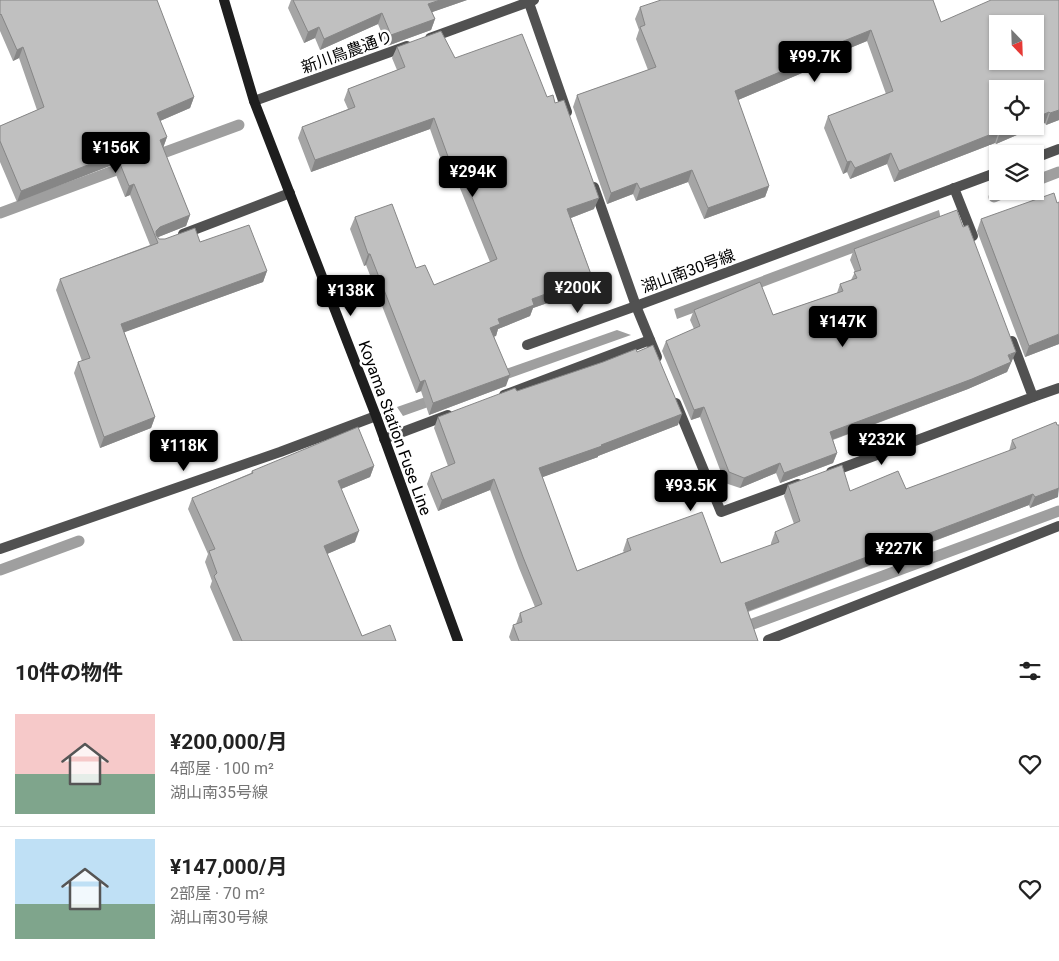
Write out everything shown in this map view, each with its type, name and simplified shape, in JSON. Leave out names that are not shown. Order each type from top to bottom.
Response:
[{"type":"main road","name":"Koyama Station Fuse Line","points":[[224,0],[254,101],[376,416],[458,641]]},
{"type":"street","name":"新川鳥農通り","points":[[254,101],[531,1]]},
{"type":"street","points":[[531,1],[572,124]]},
{"type":"street","points":[[1044,155],[1059,149]]},
{"type":"street","name":"湖山南30号線","points":[[592,181],[636,306],[989,175]]},
{"type":"street","points":[[954,188],[975,242]]},
{"type":"street","points":[[177,237],[290,193]]},
{"type":"street","points":[[527,345],[636,306],[662,368]]},
{"type":"street","points":[[1009,334],[1033,397]]},
{"type":"street","points":[[494,398],[650,340]]},
{"type":"street","points":[[822,475],[1059,388]]},
{"type":"street","points":[[673,395],[721,512],[804,482]]},
{"type":"street","points":[[384,439],[457,412]]},
{"type":"street","points":[[0,549],[280,452],[376,416]]},
{"type":"street","points":[[769,641],[1059,526]]},
{"type":"shaded area","points":[[939,210],[941,220],[677,319],[674,309]]},
{"type":"shaded area","points":[[617,330],[631,335],[403,416],[397,407]]},
{"type":"building","points":[[0,0],[157,0],[194,97],[157,113],[167,137],[160,140],[190,215],[160,227],[156,231],[156,235],[159,239],[165,239],[195,228],[200,242],[249,225],[267,271],[121,324],[155,417],[104,437],[78,362],[90,358],[60,279],[158,243],[134,184],[129,186],[116,154],[21,191],[0,141],[0,126],[44,107],[23,47],[17,50],[0,15]]},
{"type":"building","points":[[293,0],[440,0],[428,4],[435,19],[391,35],[382,13],[324,39],[319,27],[308,32]]},
{"type":"building","points":[[661,0],[933,0],[941,22],[991,0],[1059,0],[1059,110],[1044,114],[1044,80],[989,80],[989,135],[899,171],[891,153],[855,168],[851,161],[847,162],[828,116],[893,91],[871,30],[804,57],[806,61],[735,91],[769,186],[708,208],[692,170],[640,189],[637,183],[611,193],[577,95],[656,67],[640,27],[645,25],[640,7]]},
{"type":"building","points":[[441,31],[455,58],[522,34],[547,97],[553,95],[555,103],[564,100],[599,198],[567,209],[592,277],[532,299],[534,305],[498,319],[500,324],[490,328],[510,375],[433,403],[425,380],[420,382],[355,217],[392,204],[416,268],[425,265],[434,285],[497,259],[457,160],[450,162],[434,118],[315,160],[302,127],[355,107],[348,89],[405,67],[397,47]]},
{"type":"building","points":[[1054,193],[1057,203],[1059,202],[1059,334],[1029,346],[981,219],[1034,200],[1044,200],[1044,197]]},
{"type":"building","points":[[957,210],[963,227],[968,225],[1016,352],[1008,355],[1011,362],[972,379],[830,432],[837,453],[784,473],[780,463],[744,478],[729,472],[704,407],[694,410],[666,341],[700,326],[694,310],[760,282],[773,315],[843,291],[840,284],[857,278],[854,272],[861,270],[854,249]]},
{"type":"building","points":[[653,345],[682,414],[602,446],[539,468],[577,571],[631,550],[627,539],[702,512],[721,563],[779,542],[775,532],[800,521],[788,485],[842,465],[850,491],[898,471],[906,489],[1016,448],[1012,440],[1056,422],[1059,425],[1059,488],[1035,497],[1033,494],[745,603],[758,641],[519,641],[513,625],[522,622],[520,613],[542,604],[494,479],[442,500],[431,473],[455,463],[438,417],[515,388],[517,391],[636,349],[637,352]]},
{"type":"building","points":[[358,427],[374,466],[338,481],[359,531],[324,546],[362,636],[390,625],[396,641],[242,641],[214,576],[217,573],[209,551],[215,549],[192,498]]},
{"type":"waterway","points":[[152,157],[239,125]]},
{"type":"waterway","points":[[0,213],[127,166]]},
{"type":"waterway","points":[[1044,178],[1059,172]]},
{"type":"waterway","points":[[739,629],[1059,511]]},
{"type":"waterway","points":[[0,570],[79,541]]}]
